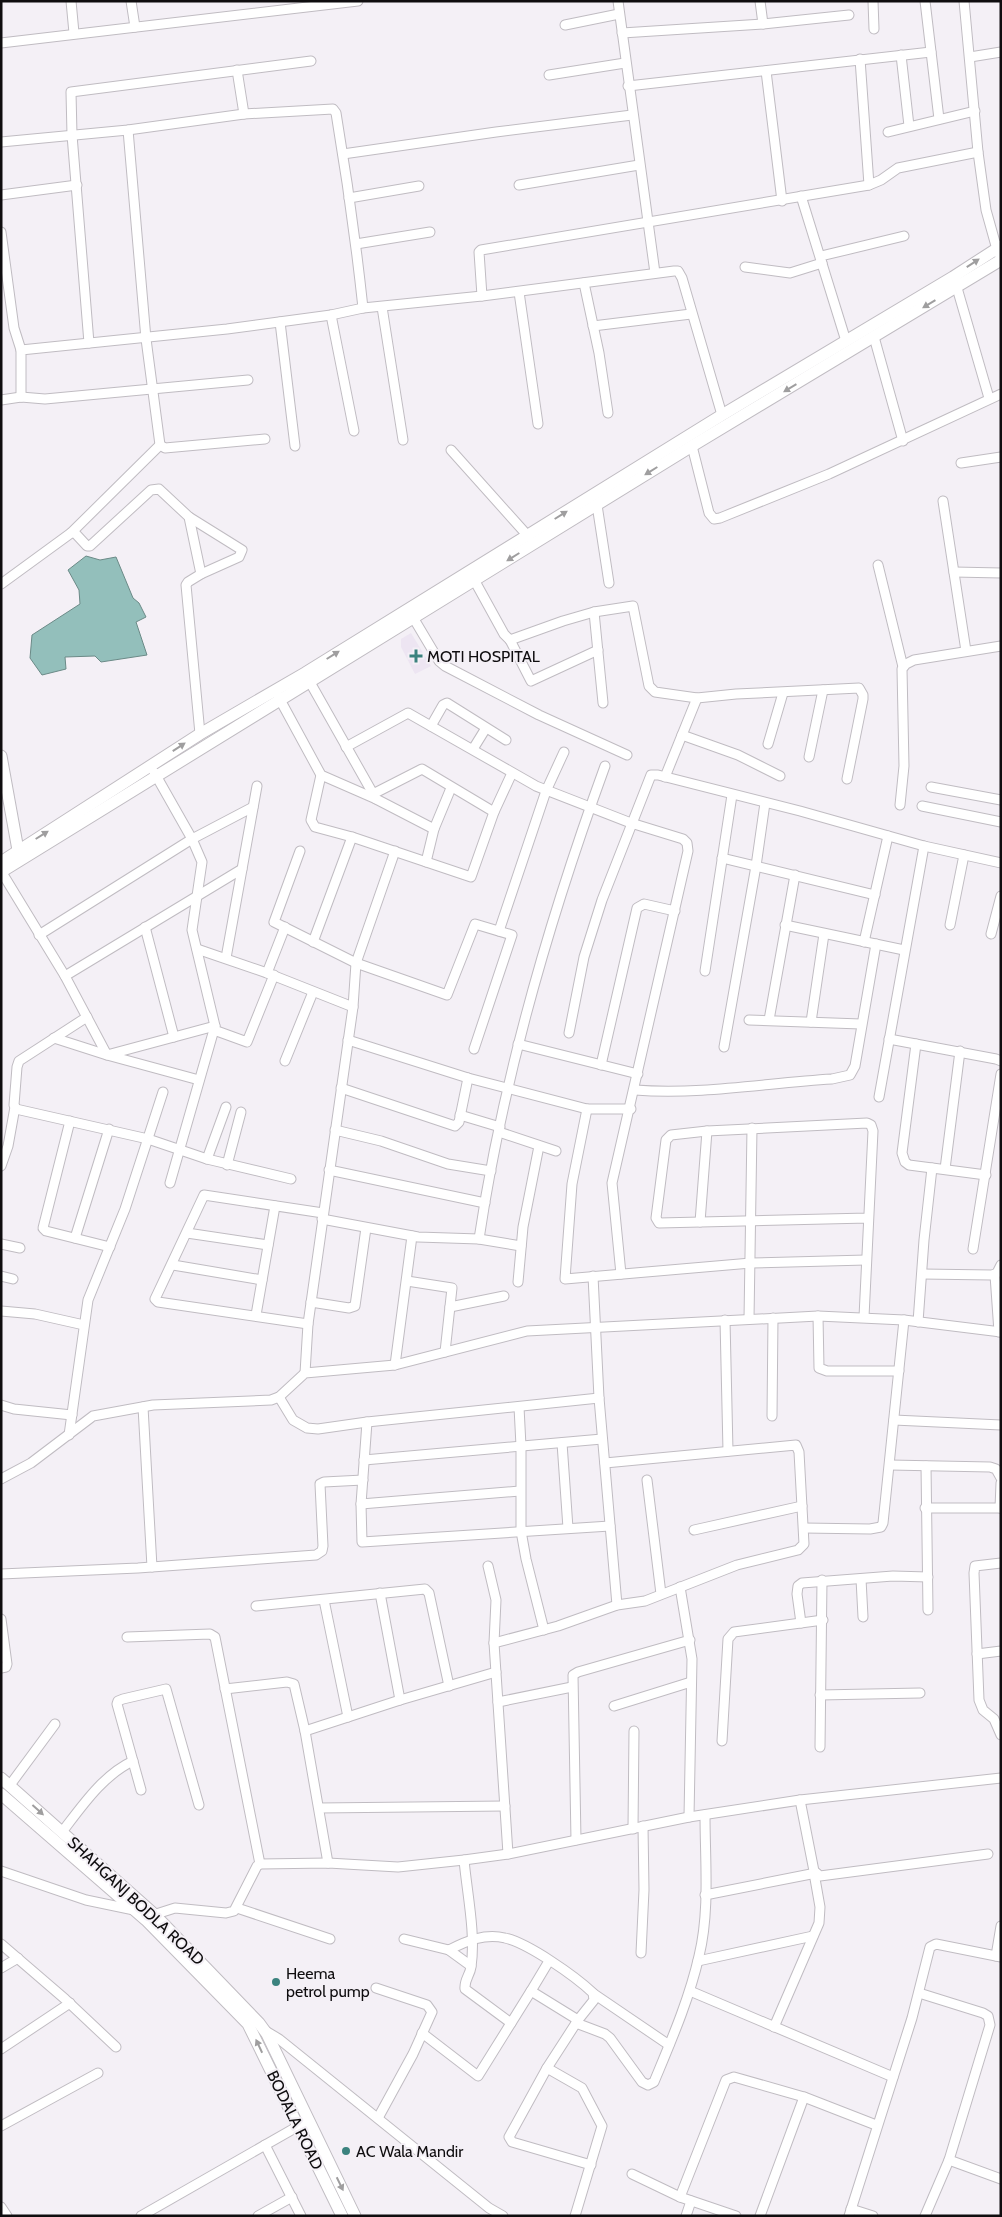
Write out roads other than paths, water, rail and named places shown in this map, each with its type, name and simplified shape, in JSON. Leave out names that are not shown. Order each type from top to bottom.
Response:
[{"type":"main road","points":[[2,865],[156,776],[277,695],[472,576],[597,505],[874,337],[1000,253]]},
{"type":"main road","points":[[472,576],[528,536],[722,415],[846,341],[955,282]]},
{"type":"main road","points":[[2,865],[18,850],[200,734],[277,695]]},
{"type":"main road","points":[[1,756],[18,850]]},
{"type":"main road","name":"SHAHGANJ BODLA ROAD","points":[[6,1781],[62,1832],[264,2030]]},
{"type":"main road","name":"SHAHGANJ BODLA ROAD","points":[[1,1794],[136,1910],[150,1917],[248,2024]]},
{"type":"main road","name":"BODALA ROAD","points":[[248,2024],[342,2216]]},
{"type":"main road","name":"BODALA ROAD","points":[[264,2030],[355,2216]]},
{"type":"street","points":[[71,1],[74,33]]},
{"type":"street","points":[[131,1],[135,27]]},
{"type":"street","points":[[1,43],[326,3],[358,1]]},
{"type":"street","points":[[618,1],[654,273]]},
{"type":"street","points":[[760,1],[763,24]]},
{"type":"street","points":[[872,1],[874,29]]},
{"type":"street","points":[[925,1],[939,119]]},
{"type":"street","points":[[964,1],[978,152],[986,210],[1000,253]]},
{"type":"street","points":[[565,25],[620,14]]},
{"type":"street","points":[[622,33],[763,24],[849,15]]},
{"type":"street","points":[[628,86],[931,52]]},
{"type":"street","points":[[970,57],[1001,52]]},
{"type":"street","points":[[901,54],[909,126]]},
{"type":"street","points":[[860,59],[869,185]]},
{"type":"street","points":[[89,343],[70,94],[73,91],[311,61]]},
{"type":"street","points":[[549,75],[626,63]]},
{"type":"street","points":[[237,70],[244,114]]},
{"type":"street","points":[[766,71],[782,200]]},
{"type":"street","points":[[1,142],[128,130],[244,114],[333,109],[336,113],[343,154],[363,308]]},
{"type":"street","points":[[888,132],[975,111]]},
{"type":"street","points":[[343,154],[632,115]]},
{"type":"street","points":[[128,130],[146,339],[160,445]]},
{"type":"street","points":[[482,296],[479,252],[481,250],[869,185],[881,180],[898,168],[978,152]]},
{"type":"street","points":[[520,185],[639,165]]},
{"type":"street","points":[[1,195],[77,185]]},
{"type":"street","points":[[349,198],[419,186]]},
{"type":"street","points":[[801,196],[832,302],[846,341]]},
{"type":"street","points":[[1,232],[14,328],[21,350],[21,397]]},
{"type":"street","points":[[356,244],[430,232]]},
{"type":"street","points":[[745,267],[790,273],[821,260],[904,236]]},
{"type":"street","points":[[21,350],[146,339],[331,315],[363,308],[519,292],[654,273],[678,272],[722,415]]},
{"type":"street","points":[[955,282],[990,398]]},
{"type":"street","points":[[584,283],[608,414]]},
{"type":"street","points":[[519,292],[538,424]]},
{"type":"street","points":[[382,307],[403,440]]},
{"type":"street","points":[[593,326],[692,314]]},
{"type":"street","points":[[331,315],[354,431]]},
{"type":"street","points":[[280,322],[295,446]]},
{"type":"street","points":[[874,337],[903,441]]},
{"type":"street","points":[[1,400],[21,397],[45,399],[248,380]]},
{"type":"street","points":[[692,446],[709,513],[714,518],[829,474],[1001,394]]},
{"type":"street","points":[[160,445],[165,448],[265,439]]},
{"type":"street","points":[[1,584],[71,532],[160,445]]},
{"type":"street","points":[[451,450],[528,536]]},
{"type":"street","points":[[961,464],[1001,457]]},
{"type":"street","points":[[71,532],[74,532],[87,546],[90,546],[156,488],[189,516],[242,550],[239,557],[201,574],[186,585],[200,734]]},
{"type":"street","points":[[943,501],[966,651]]},
{"type":"street","points":[[597,505],[609,583]]},
{"type":"street","points":[[189,516],[201,574]]},
{"type":"street","points":[[878,565],[904,667]]},
{"type":"street","points":[[954,572],[1001,573]]},
{"type":"street","points":[[472,576],[504,634],[510,640],[530,681],[598,650]]},
{"type":"street","points":[[510,640],[594,612],[633,606],[651,690],[697,698],[855,688],[862,690],[863,695],[847,779]]},
{"type":"street","points":[[594,612],[603,703]]},
{"type":"street","points":[[411,613],[439,661],[445,666],[539,715],[627,755]]},
{"type":"street","points":[[900,805],[904,766],[901,675],[904,667],[914,660],[1001,646]]},
{"type":"street","points":[[307,677],[374,796]]},
{"type":"street","points":[[808,757],[823,690]]},
{"type":"street","points":[[768,744],[783,693]]},
{"type":"street","points":[[277,695],[321,775],[374,796],[434,829]]},
{"type":"street","points":[[665,777],[697,698]]},
{"type":"street","points":[[432,726],[442,705],[447,703],[506,740]]},
{"type":"street","points":[[346,747],[406,713],[546,790],[630,823],[683,839],[687,843],[688,851],[675,912],[631,1109],[612,1183],[621,1274]]},
{"type":"street","points":[[473,749],[486,728]]},
{"type":"street","points":[[682,735],[738,755],[780,776]]},
{"type":"street","points":[[498,931],[546,790],[564,752]]},
{"type":"street","points":[[151,765],[192,839],[202,862],[203,868],[192,930],[215,1028],[170,1183]]},
{"type":"street","points":[[480,1239],[485,1203],[508,1089],[537,968],[605,766]]},
{"type":"street","points":[[374,796],[422,769],[494,812]]},
{"type":"street","points":[[321,775],[311,823],[317,828],[352,837],[472,877],[494,812],[512,773]]},
{"type":"street","points":[[569,1033],[584,957],[602,900],[648,778],[654,775],[765,802],[924,846],[1001,863]]},
{"type":"street","points":[[226,958],[257,786]]},
{"type":"street","points":[[426,862],[434,829],[452,788]]},
{"type":"street","points":[[931,788],[1001,800]]},
{"type":"street","points":[[705,972],[732,795]]},
{"type":"street","points":[[724,1047],[756,866],[765,802]]},
{"type":"street","points":[[922,806],[1001,822]]},
{"type":"street","points":[[39,935],[192,839],[253,807]]},
{"type":"street","points":[[864,942],[888,836]]},
{"type":"street","points":[[314,942],[352,837]]},
{"type":"street","points":[[879,1097],[924,846]]},
{"type":"street","points":[[300,851],[274,922],[356,963],[447,995],[474,924],[512,935],[474,1049]]},
{"type":"street","points":[[305,1374],[308,1324],[353,1007],[356,963],[395,851]]},
{"type":"street","points":[[950,925],[964,855]]},
{"type":"street","points":[[722,858],[875,895]]},
{"type":"street","points":[[2,865],[107,1055]]},
{"type":"street","points":[[65,976],[242,869]]},
{"type":"street","points":[[769,1020],[794,875]]},
{"type":"street","points":[[991,934],[1001,896]]},
{"type":"street","points":[[602,1065],[637,908],[644,904],[675,912]]},
{"type":"street","points":[[785,925],[904,950]]},
{"type":"street","points":[[144,927],[174,1037]]},
{"type":"street","points":[[107,1055],[215,1028],[247,1042],[285,927]]},
{"type":"street","points":[[811,1022],[824,934]]},
{"type":"street","points":[[635,1090],[673,1092],[724,1090],[850,1075],[855,1066],[876,944]]},
{"type":"street","points":[[197,950],[270,974],[353,1007]]},
{"type":"street","points":[[285,1061],[313,992]]},
{"type":"street","points":[[1,1166],[8,1146],[15,1107],[18,1063],[87,1018]]},
{"type":"street","points":[[749,1020],[861,1024]]},
{"type":"street","points":[[54,1038],[107,1055],[199,1080]]},
{"type":"street","points":[[889,1039],[960,1051],[996,1059],[1001,1062]]},
{"type":"street","points":[[348,1040],[468,1078],[587,1109],[631,1109]]},
{"type":"street","points":[[518,1044],[638,1074]]},
{"type":"street","points":[[916,1044],[903,1157],[908,1164],[986,1175]]},
{"type":"street","points":[[944,1169],[960,1051]]},
{"type":"street","points":[[973,1249],[1001,1074]]},
{"type":"street","points":[[341,1088],[453,1126],[458,1123],[468,1078]]},
{"type":"street","points":[[69,1435],[88,1300],[125,1209],[163,1092]]},
{"type":"street","points":[[15,1107],[18,1110],[110,1129],[179,1148],[228,1165],[291,1179]]},
{"type":"street","points":[[207,1159],[226,1107]]},
{"type":"street","points":[[587,1109],[572,1184],[565,1279],[752,1263],[866,1260]]},
{"type":"street","points":[[228,1165],[241,1112]]},
{"type":"street","points":[[460,1115],[556,1151]]},
{"type":"street","points":[[70,1121],[42,1225],[46,1231],[110,1247]]},
{"type":"street","points":[[864,1316],[873,1131],[871,1125],[867,1123],[752,1128],[707,1131],[667,1137],[656,1218],[659,1223],[868,1218]]},
{"type":"street","points":[[749,1319],[752,1263],[752,1128]]},
{"type":"street","points":[[75,1238],[110,1129]]},
{"type":"street","points":[[335,1130],[381,1141],[448,1164],[491,1171]]},
{"type":"street","points":[[700,1222],[707,1131]]},
{"type":"street","points":[[518,1282],[527,1199],[539,1146]]},
{"type":"street","points":[[918,1322],[932,1168]]},
{"type":"street","points":[[329,1170],[485,1203]]},
{"type":"street","points":[[308,1324],[158,1302],[156,1298],[204,1195],[275,1206],[323,1216],[366,1228],[412,1236],[480,1239],[521,1246]]},
{"type":"street","points":[[256,1315],[275,1206]]},
{"type":"street","points":[[311,1302],[349,1308],[354,1306],[366,1228]]},
{"type":"street","points":[[188,1232],[268,1245]]},
{"type":"street","points":[[395,1365],[412,1236]]},
{"type":"street","points":[[1,1244],[20,1248]]},
{"type":"street","points":[[173,1265],[262,1280]]},
{"type":"street","points":[[1,1479],[31,1463],[93,1416],[143,1407],[271,1400],[279,1397],[305,1374],[395,1365],[527,1331],[725,1320],[864,1316],[1000,1332],[994,1275],[1001,1265]]},
{"type":"street","points":[[922,1274],[994,1275]]},
{"type":"street","points":[[1,1276],[13,1279]]},
{"type":"street","points":[[593,1276],[599,1398],[617,1605]]},
{"type":"street","points":[[407,1281],[452,1288],[445,1352]]},
{"type":"street","points":[[450,1308],[504,1296]]},
{"type":"street","points":[[1,1310],[35,1314],[84,1325]]},
{"type":"street","points":[[818,1316],[819,1368],[827,1371],[899,1371]]},
{"type":"street","points":[[772,1416],[773,1318]]},
{"type":"street","points":[[725,1320],[728,1451]]},
{"type":"street","points":[[804,1528],[870,1529],[881,1526],[885,1514],[904,1320]]},
{"type":"street","points":[[279,1397],[293,1420],[307,1428],[330,1428],[368,1422],[599,1398]]},
{"type":"street","points":[[1,1405],[14,1409],[72,1415]]},
{"type":"street","points":[[143,1407],[152,1567]]},
{"type":"street","points":[[519,1407],[521,1531],[544,1630]]},
{"type":"street","points":[[894,1420],[1001,1425]]},
{"type":"street","points":[[368,1422],[361,1504],[362,1542],[610,1526]]},
{"type":"street","points":[[364,1460],[602,1439]]},
{"type":"street","points":[[562,1443],[568,1528]]},
{"type":"street","points":[[494,1643],[544,1630],[617,1605],[645,1601],[737,1565],[798,1550],[804,1544],[799,1452],[796,1445],[605,1463]]},
{"type":"street","points":[[890,1465],[990,1467],[996,1469],[1001,1478]]},
{"type":"street","points":[[926,1466],[925,1508],[928,1610]]},
{"type":"street","points":[[1,1574],[152,1567],[316,1555],[322,1551],[323,1546],[320,1484],[324,1482],[363,1480]]},
{"type":"street","points":[[647,1480],[661,1594]]},
{"type":"street","points":[[925,1508],[1000,1508],[1001,1483]]},
{"type":"street","points":[[361,1504],[520,1491]]},
{"type":"street","points":[[694,1530],[802,1506]]},
{"type":"street","points":[[1001,1563],[980,1564],[975,1566],[974,1569],[980,1706],[994,1719],[1001,1735]]},
{"type":"street","points":[[488,1566],[496,1600],[494,1643],[508,1854]]},
{"type":"street","points":[[801,1623],[797,1594],[798,1586],[802,1583],[822,1580],[928,1577]]},
{"type":"street","points":[[861,1579],[863,1617]]},
{"type":"street","points":[[820,1747],[822,1580]]},
{"type":"street","points":[[680,1587],[690,1640],[689,1818]]},
{"type":"street","points":[[256,1606],[420,1588],[430,1593],[449,1686]]},
{"type":"street","points":[[380,1593],[400,1700]]},
{"type":"street","points":[[324,1600],[348,1717]]},
{"type":"street","points":[[1,1619],[7,1664],[6,1667],[1,1668]]},
{"type":"street","points":[[722,1740],[728,1639],[730,1635],[734,1632],[823,1620]]},
{"type":"street","points":[[127,1637],[210,1634],[214,1636],[260,1864]]},
{"type":"street","points":[[576,1840],[572,1675],[690,1640]]},
{"type":"street","points":[[977,1654],[1001,1650]]},
{"type":"street","points":[[305,1731],[400,1700],[496,1672]]},
{"type":"street","points":[[614,1706],[691,1682]]},
{"type":"street","points":[[225,1689],[292,1683],[305,1731],[328,1863]]},
{"type":"street","points":[[498,1702],[572,1687]]},
{"type":"street","points":[[141,1790],[117,1704],[118,1701],[166,1689],[199,1805]]},
{"type":"street","points":[[820,1695],[920,1693]]},
{"type":"street","points":[[6,1781],[55,1724]]},
{"type":"street","points":[[633,1828],[634,1731]]},
{"type":"street","points":[[62,1832],[82,1806],[116,1770],[133,1761]]},
{"type":"street","points":[[150,1917],[175,1908],[226,1913],[234,1911],[257,1866],[260,1864],[328,1863],[398,1867],[464,1860],[508,1854],[704,1815],[800,1800],[1001,1778]]},
{"type":"street","points":[[774,2027],[814,1936],[820,1914],[815,1873],[800,1800]]},
{"type":"street","points":[[319,1808],[505,1806]]},
{"type":"street","points":[[531,1991],[577,2022],[605,2034],[645,2085],[654,2082],[690,1992],[698,1961],[705,1908],[704,1815]]},
{"type":"street","points":[[641,1953],[644,1890],[643,1826]]},
{"type":"street","points":[[705,1895],[815,1873],[825,1876],[988,1854]]},
{"type":"street","points":[[464,1860],[471,1938],[471,1966],[464,1983],[466,1991],[511,2023]]},
{"type":"street","points":[[1,1871],[86,1900],[136,1910]]},
{"type":"street","points":[[237,1908],[330,1939]]},
{"type":"street","points":[[873,2216],[850,2212],[919,1992],[928,1951],[932,1944],[998,1956],[1001,1926]]},
{"type":"street","points":[[698,1961],[814,1936]]},
{"type":"street","points":[[449,1950],[471,1938],[504,1938],[529,1948],[576,1979],[594,1994],[669,2046]]},
{"type":"street","points":[[404,1939],[449,1950],[471,1966]]},
{"type":"street","points":[[1,1944],[70,2003],[116,2047]]},
{"type":"street","points":[[1,1968],[18,1958]]},
{"type":"street","points":[[422,2033],[478,2076],[549,1961]]},
{"type":"street","points":[[376,1988],[430,2007],[431,2016],[413,2054],[378,2118]]},
{"type":"street","points":[[690,1992],[893,2077]]},
{"type":"street","points":[[919,1992],[983,2013],[990,2020],[990,2026],[949,2160],[925,2216]]},
{"type":"street","points":[[591,2165],[510,2140],[510,2133],[547,2068],[594,2000],[594,1994]]},
{"type":"street","points":[[1,2049],[70,2003]]},
{"type":"street","points":[[248,2024],[280,2039],[489,2208],[503,2216]]},
{"type":"street","points":[[547,2068],[582,2088],[602,2126],[576,2216]]},
{"type":"street","points":[[1,2126],[98,2073]]},
{"type":"street","points":[[680,2197],[726,2080],[734,2077],[804,2097],[876,2125]]},
{"type":"street","points":[[760,2216],[804,2097]]},
{"type":"street","points":[[141,2216],[308,2120]]},
{"type":"street","points":[[265,2145],[301,2216]]},
{"type":"street","points":[[949,2160],[1001,2179]]},
{"type":"street","points":[[632,2174],[680,2197],[736,2216]]},
{"type":"street","points":[[258,2216],[292,2197]]},
{"type":"street","points":[[686,2216],[691,2201]]},
{"type":"street","points":[[1,2207],[7,2216]]},
{"type":"place","name":"MOTI HOSPITAL","points":[[416,656]]},
{"type":"place","name":"Heema petrol pump","points":[[276,1982]]},
{"type":"place","name":"AC Wala Mandir","points":[[346,2151]]}]
